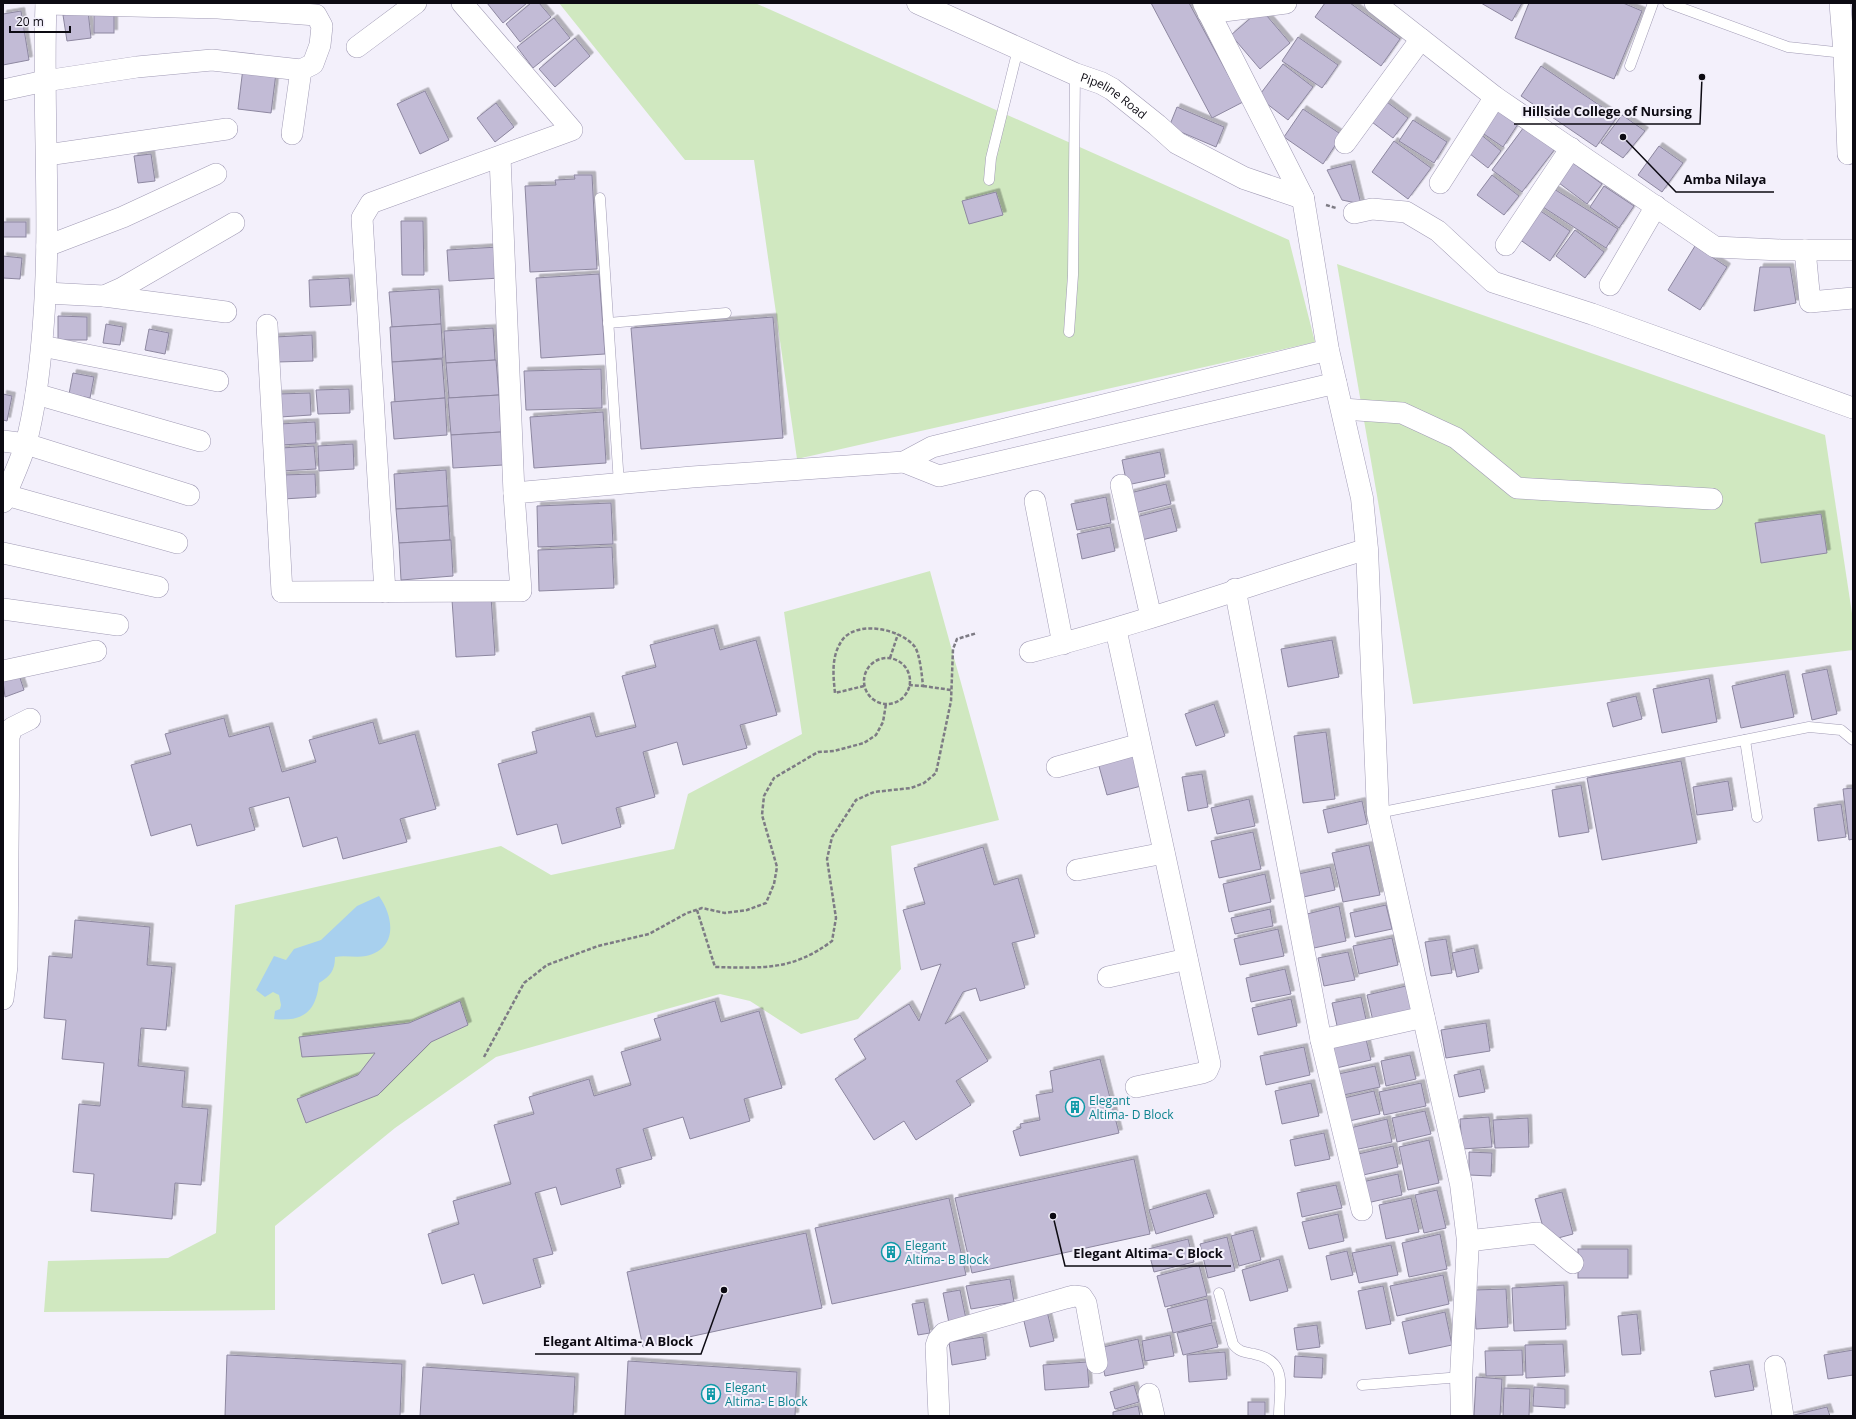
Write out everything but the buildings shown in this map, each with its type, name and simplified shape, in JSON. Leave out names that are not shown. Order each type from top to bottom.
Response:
[{"type":"street","points":[[357,47],[416,3]]},
{"type":"street","points":[[385,592],[362,218],[371,203],[500,158],[572,130],[462,3]]},
{"type":"street","name":"Pipeline Road","points":[[918,3],[1076,74],[1101,83],[1112,89],[1158,125],[1177,143],[1244,178],[1303,198]]},
{"type":"street","points":[[1286,3],[1206,8],[1303,198],[1328,350],[1362,498],[1367,549],[1378,813],[1461,1184],[1468,1241],[1461,1377],[1462,1416]]},
{"type":"street","points":[[1375,3],[1495,97],[1715,247],[1853,250]]},
{"type":"street","points":[[1840,3],[1844,53],[1848,154]]},
{"type":"street","points":[[3,90],[45,81],[137,67],[212,60],[301,70],[313,64],[320,44],[322,26],[316,15],[284,8],[46,4],[45,81],[47,246],[46,293],[42,346],[36,394],[26,444],[4,499],[177,543]]},
{"type":"street","points":[[1345,143],[1421,39]]},
{"type":"street","points":[[292,134],[301,70]]},
{"type":"street","points":[[1440,183],[1495,97]]},
{"type":"street","points":[[47,155],[227,130]]},
{"type":"street","points":[[1506,245],[1571,148]]},
{"type":"street","points":[[267,325],[282,592],[520,591],[514,493],[500,158]]},
{"type":"street","points":[[47,246],[123,217],[216,174]]},
{"type":"street","points":[[1610,285],[1656,206]]},
{"type":"street","points":[[1354,213],[1372,209],[1406,212],[1438,231],[1493,282],[1592,314],[1853,408]]},
{"type":"street","points":[[104,296],[122,288],[234,223]]},
{"type":"street","points":[[1805,250],[1810,302],[1853,298]]},
{"type":"street","points":[[46,293],[104,296],[226,312]]},
{"type":"street","points":[[42,346],[218,381]]},
{"type":"street","points":[[514,493],[904,462],[932,446],[1328,350]]},
{"type":"street","points":[[904,462],[939,476],[1336,383]]},
{"type":"street","points":[[36,394],[200,442]]},
{"type":"street","points":[[1342,409],[1402,413],[1456,438],[1517,488],[1712,499]]},
{"type":"street","points":[[3,441],[26,444],[189,495]]},
{"type":"street","points":[[1121,485],[1151,617]]},
{"type":"street","points":[[1035,501],[1063,644]]},
{"type":"street","points":[[1030,652],[1116,630],[1151,617],[1367,549]]},
{"type":"street","points":[[3,553],[158,587]]},
{"type":"street","points":[[1235,590],[1321,1040],[1362,1210]]},
{"type":"street","points":[[3,609],[118,625]]},
{"type":"street","points":[[1116,630],[1210,1064],[1207,1071],[1202,1073],[1136,1087]]},
{"type":"street","points":[[3,671],[96,651]]},
{"type":"street","points":[[3,999],[7,966],[6,738],[12,728],[30,719]]},
{"type":"street","points":[[1057,767],[1140,744]]},
{"type":"street","points":[[1077,870],[1164,853]]},
{"type":"street","points":[[1108,977],[1187,959]]},
{"type":"street","points":[[1321,1040],[1424,1017]]},
{"type":"street","points":[[1468,1241],[1537,1233],[1573,1263]]},
{"type":"street","points":[[939,1416],[936,1346],[938,1340],[944,1333],[1066,1298],[1074,1296],[1082,1297],[1086,1303],[1097,1363]]},
{"type":"street","points":[[1775,1366],[1783,1416]]},
{"type":"street","points":[[1149,1394],[1154,1416]]},
{"type":"lane","points":[[1630,66],[1653,3]]},
{"type":"lane","points":[[1668,3],[1788,47],[1844,53]]},
{"type":"lane","points":[[989,180],[991,158],[1018,48]]},
{"type":"lane","points":[[1069,332],[1073,275],[1076,74]]},
{"type":"lane","points":[[600,198],[619,484]]},
{"type":"lane","points":[[608,323],[726,313]]},
{"type":"lane","points":[[1378,813],[1810,727],[1841,730],[1853,740]]},
{"type":"lane","points":[[1745,740],[1757,817]]},
{"type":"lane","points":[[1219,1293],[1233,1344],[1238,1351],[1267,1356],[1274,1362],[1279,1370],[1279,1416]]},
{"type":"lane","points":[[1362,1385],[1461,1377]]},
{"type":"path","points":[[1303,198],[1354,213]]},
{"type":"path","points":[[864,686],[836,693],[833,676],[834,659],[843,639],[856,630],[880,628],[898,634],[915,648],[922,672],[923,686]]},
{"type":"path","points":[[890,658],[898,634]]},
{"type":"path","points":[[697,910],[715,967],[777,967],[799,961],[818,952],[832,941],[836,918],[827,859],[832,837],[856,800],[874,792],[911,788],[924,783],[936,773],[951,701],[953,649],[957,640],[977,634]]},
{"type":"path","points":[[882,658],[897,660],[907,670],[909,685],[901,699],[886,704],[872,699],[864,686],[865,671],[870,665],[882,658]]},
{"type":"path","points":[[909,685],[951,690]]},
{"type":"path","points":[[484,1057],[524,983],[547,965],[598,946],[649,934],[702,908],[725,913],[748,910],[766,903],[774,884],[777,867],[762,815],[764,796],[774,778],[818,752],[834,752],[864,744],[876,735],[883,722],[886,704]]},
{"type":"green space","points":[[559,3],[755,3],[1289,240],[1315,342],[797,459],[754,160],[685,160]]},
{"type":"green space","points":[[1337,264],[1825,435],[1853,620],[1853,650],[1413,704]]},
{"type":"green space","points":[[930,571],[999,820],[891,846],[901,969],[858,1019],[801,1034],[750,1001],[720,994],[496,1057],[395,1128],[275,1226],[275,1310],[44,1312],[48,1261],[168,1258],[216,1233],[235,905],[501,846],[551,875],[674,849],[688,794],[802,734],[784,612]]},
{"type":"water","points":[[379,896],[388,913],[390,922],[390,931],[384,947],[366,956],[335,957],[333,970],[319,983],[315,1001],[311,1008],[300,1017],[284,1020],[274,1019],[275,1011],[280,1009],[281,1005],[279,995],[273,992],[265,997],[256,990],[274,956],[286,960],[294,949],[321,940],[357,906]]},
{"type":"place","name":"Hillside College of Nursing","points":[[1702,77]]},
{"type":"place","name":"Amba Nilaya","points":[[1623,137]]},
{"type":"place","name":"Elegant Altima- D Block","points":[[1075,1107]]},
{"type":"place","name":"Elegant Altima- C Block","points":[[1053,1216]]},
{"type":"place","name":"Elegant Altima- B Block","points":[[891,1252]]},
{"type":"place","name":"Elegant Altima- A Block","points":[[724,1290]]},
{"type":"place","name":"Elegant Altima- E Block","points":[[711,1394]]}]
